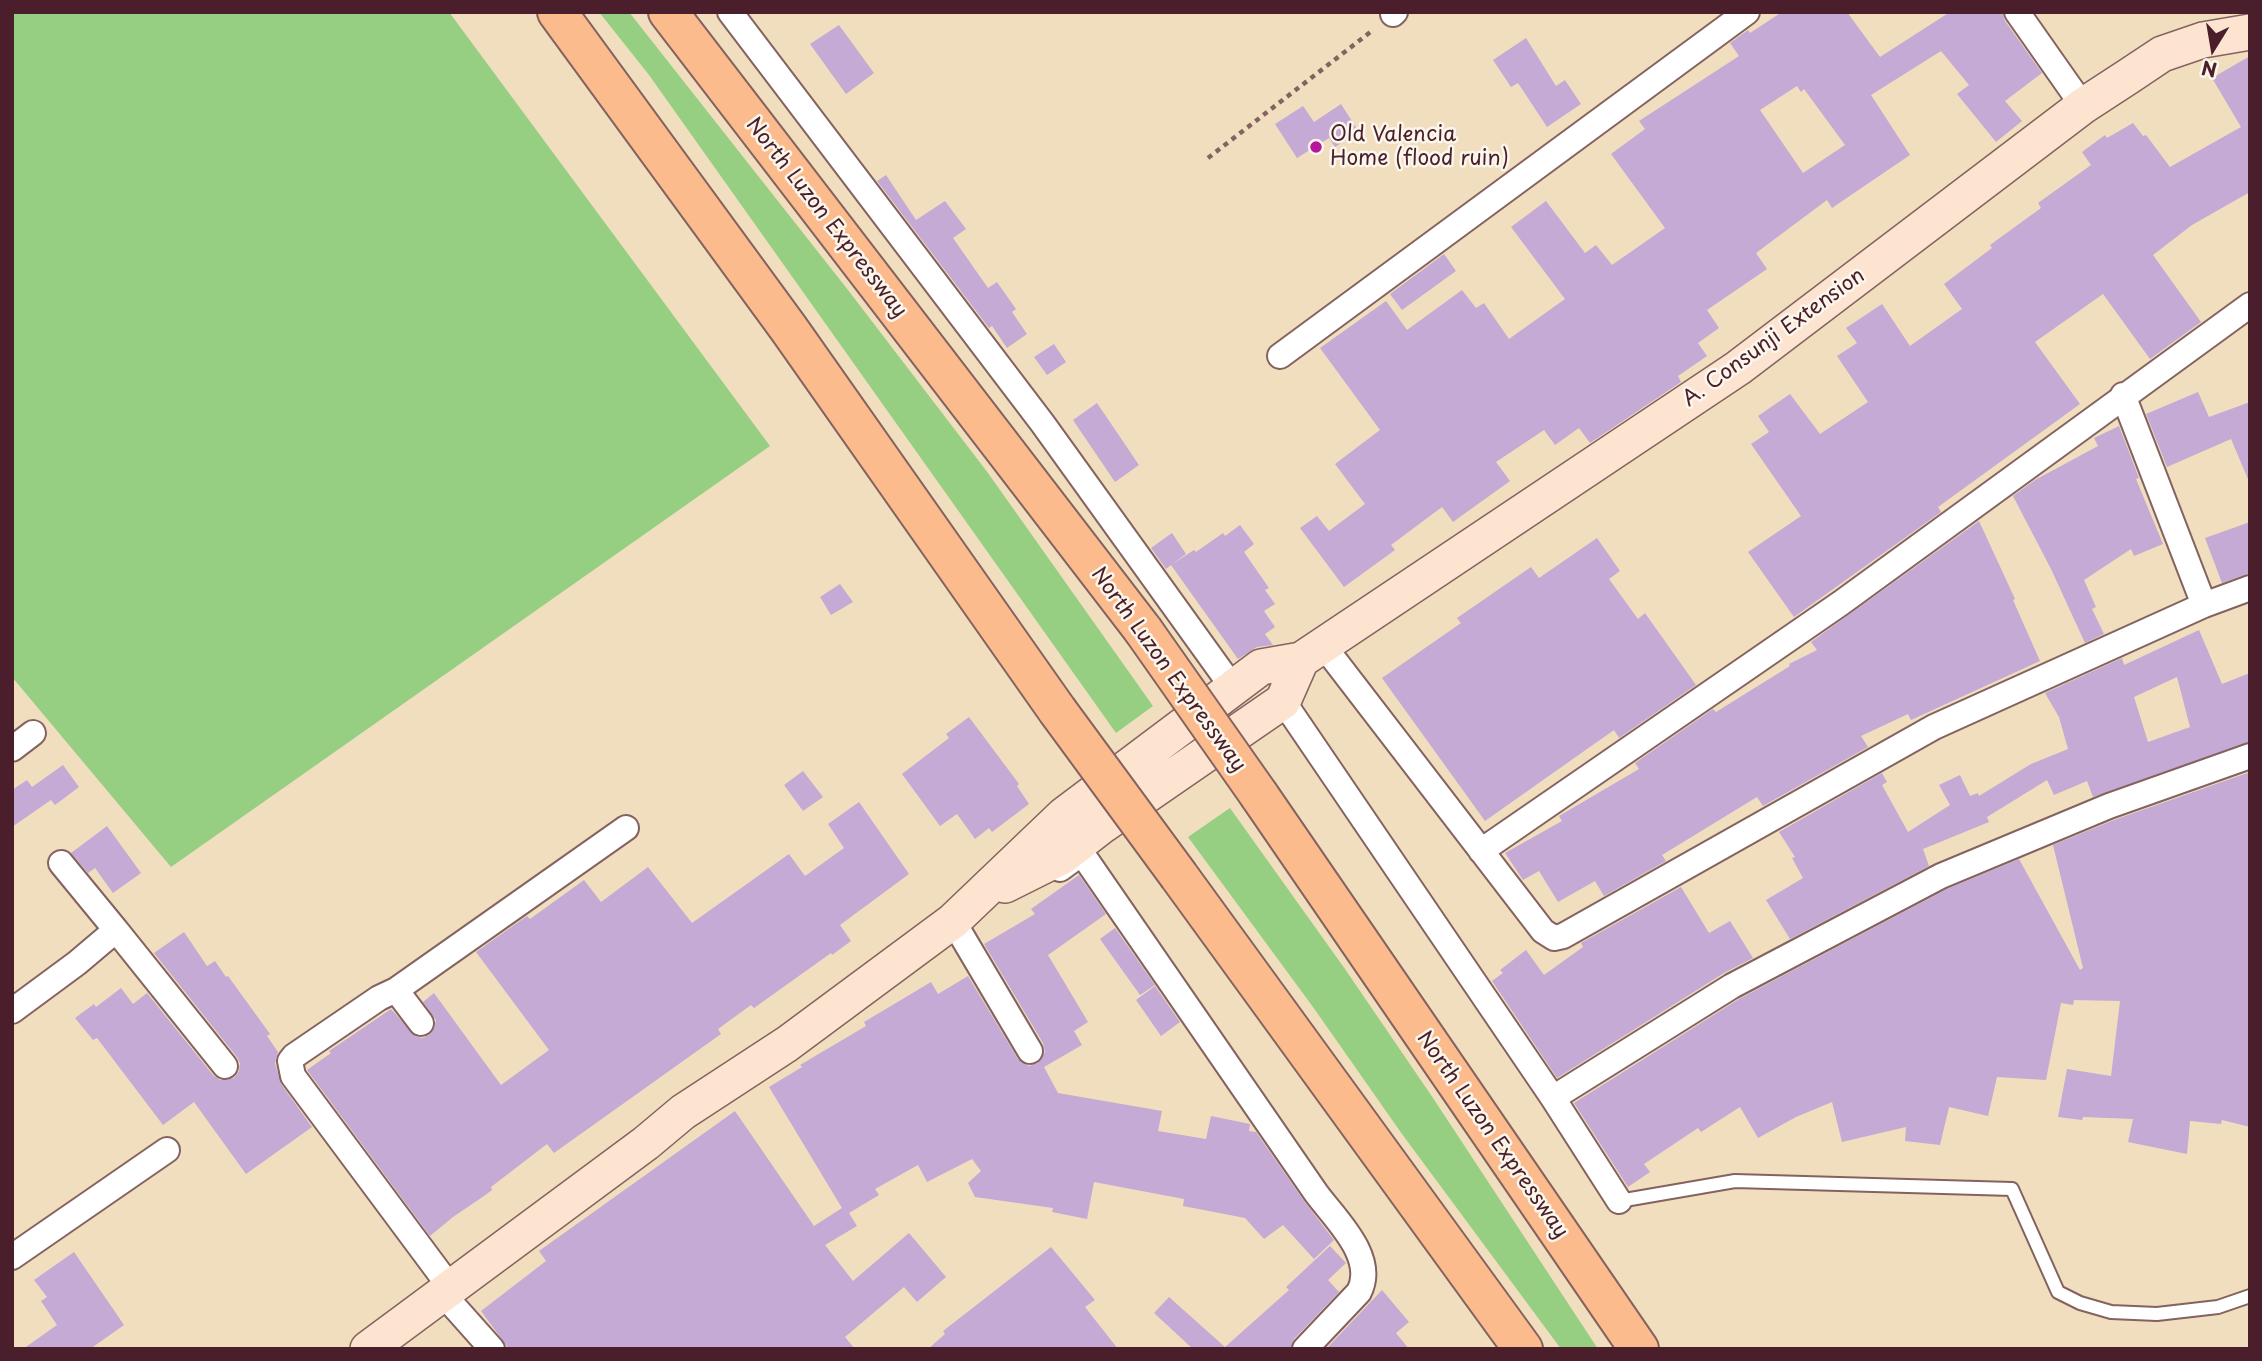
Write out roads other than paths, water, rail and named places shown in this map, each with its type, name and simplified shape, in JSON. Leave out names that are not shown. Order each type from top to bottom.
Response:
[{"type":"highway","points":[[557,12],[797,340],[1057,710],[1522,1349]]},
{"type":"highway","name":"North Luzon Expressway","points":[[668,12],[1143,630],[1639,1349]]},
{"type":"main road","name":"A. Consunji Extension","points":[[1312,653],[1738,368],[2082,106],[2162,54],[2203,40],[2250,32]]},
{"type":"main road","points":[[368,1349],[646,1143],[683,1112],[787,1044],[953,921],[1064,815],[1261,667],[1312,653]]},
{"type":"main road","points":[[980,897],[1063,856],[1103,825],[1283,701],[1312,653]]},
{"type":"street","points":[[730,12],[1042,424],[1233,688]]},
{"type":"street","points":[[1280,356],[1747,12]]},
{"type":"street","points":[[2017,12],[2082,106]]},
{"type":"street","points":[[1481,852],[1841,603],[2250,304]]},
{"type":"street","points":[[2123,395],[2204,605]]},
{"type":"street","points":[[1312,653],[1481,852],[1543,931],[1554,938],[1563,936],[1934,727],[2204,605],[2250,588]]},
{"type":"street","points":[[1283,701],[1553,1098],[1619,1201]]},
{"type":"street","points":[[12,749],[33,733]]},
{"type":"street","points":[[1553,1098],[1732,986],[1941,876],[2109,806],[2250,756]]},
{"type":"street","points":[[492,1349],[447,1291],[293,1076],[290,1061],[626,828]]},
{"type":"street","points":[[980,897],[1019,895],[1039,885],[1075,858],[1085,858],[1316,1193],[1355,1245],[1363,1266],[1362,1286],[1305,1349]]},
{"type":"street","points":[[61,863],[225,1066]]},
{"type":"street","points":[[953,921],[1030,1051]]},
{"type":"street","points":[[12,1011],[116,930]]},
{"type":"street","points":[[396,990],[421,1023]]},
{"type":"street","points":[[12,1257],[167,1150]]},
{"type":"lane","points":[[1619,1201],[1735,1181],[2012,1189],[2058,1292],[2080,1303],[2111,1312],[2157,1314],[2218,1307],[2250,1296]]},
{"type":"place","name":"Old Valencia Home (flood ruin)","points":[[1316,147]]}]
